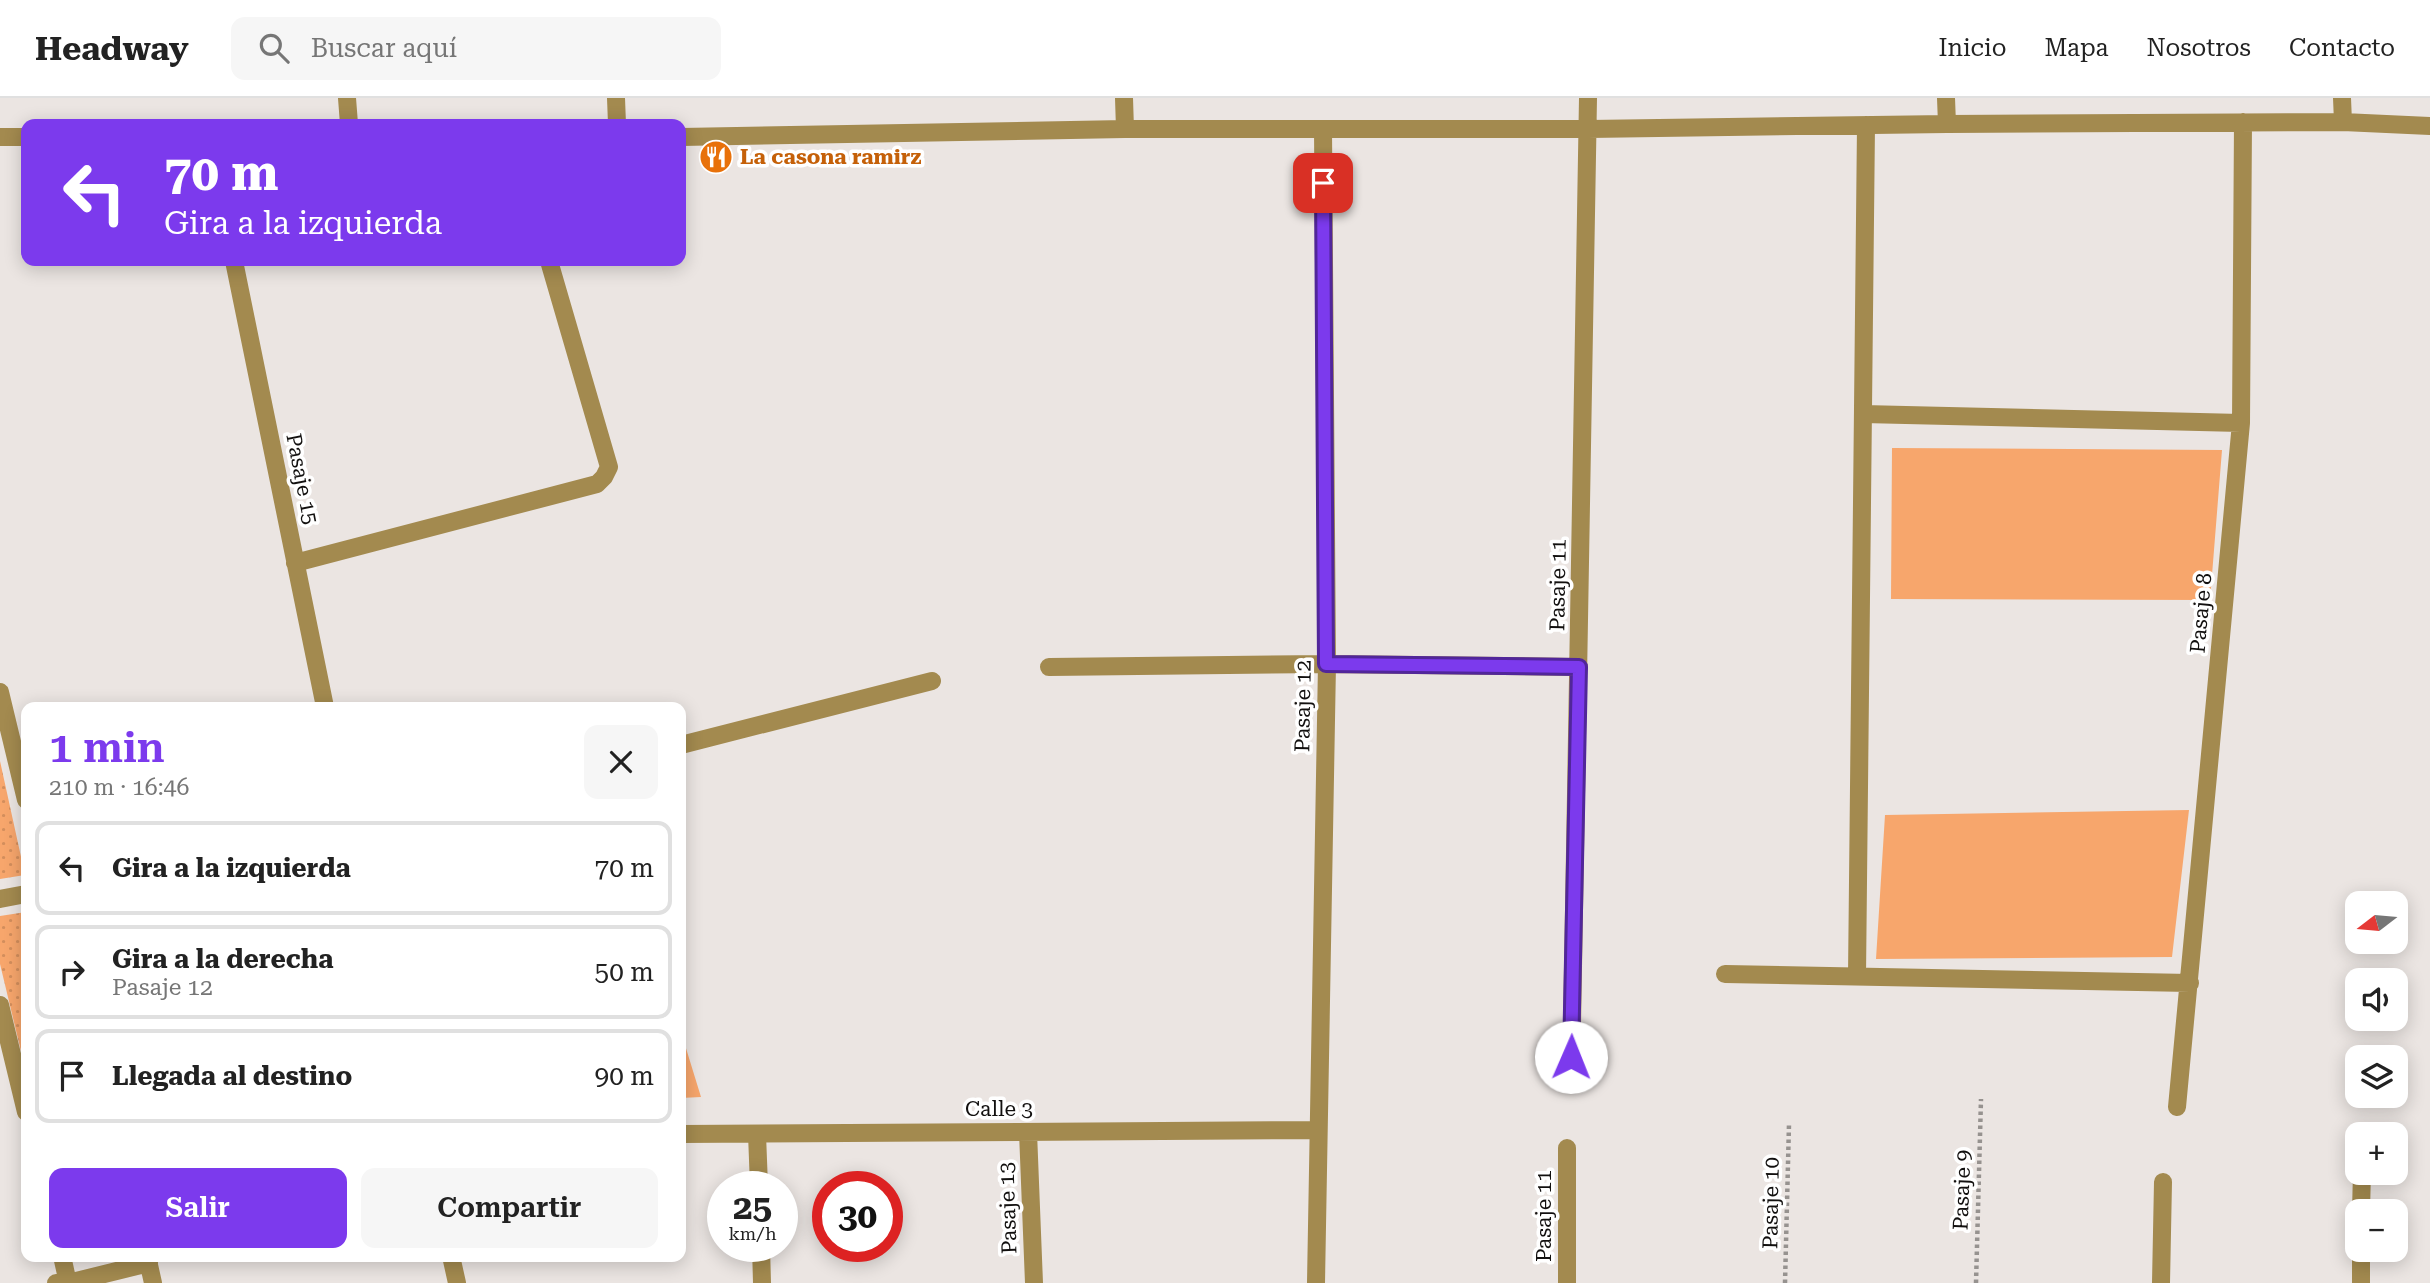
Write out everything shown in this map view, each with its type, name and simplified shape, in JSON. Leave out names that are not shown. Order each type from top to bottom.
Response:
[{"type":"street","points":[[347,98],[349,119]]},
{"type":"street","points":[[616,98],[617,119]]},
{"type":"street","points":[[1124,98],[1125,129]]},
{"type":"street","name":"Pasaje 11","points":[[1571,1084],[1590,129],[1588,98]]},
{"type":"street","points":[[1946,98],[1947,124]]},
{"type":"street","points":[[2342,98],[2343,122]]},
{"type":"street","points":[[686,137],[1125,129],[1590,129],[2243,122],[2343,122],[2430,126]]},
{"type":"street","name":"Pasaje 8","points":[[2177,1107],[2241,423],[2243,122]]},
{"type":"street","points":[[1857,976],[1866,125]]},
{"type":"street","name":"Pasaje 12","points":[[1316,1283],[1326,664],[1323,129]]},
{"type":"street","points":[[0,137],[21,138]]},
{"type":"street","name":"Pasaje 15","points":[[235,266],[323,702]]},
{"type":"street","points":[[295,563],[597,484],[604,477],[609,467],[550,266]]},
{"type":"street","points":[[1863,414],[2241,423]]},
{"type":"street","points":[[1049,667],[1326,664],[1579,667]]},
{"type":"street","points":[[686,744],[932,681]]},
{"type":"street","points":[[0,692],[21,779]]},
{"type":"street","points":[[0,899],[21,895]]},
{"type":"street","points":[[1724,974],[2190,983]]},
{"type":"street","points":[[0,1005],[21,1091]]},
{"type":"street","name":"Calle 3","points":[[686,1134],[1318,1130]]},
{"type":"street","name":"Pasaje 13","points":[[1028,1132],[1034,1283]]},
{"type":"street","points":[[757,1134],[758,1171]]},
{"type":"street","name":"Pasaje 11","points":[[1567,1148],[1567,1283]]},
{"type":"street","points":[[2161,1283],[2163,1182]]},
{"type":"street","points":[[63,1262],[68,1283]]},
{"type":"street","points":[[56,1283],[68,1283],[141,1262]]},
{"type":"street","points":[[148,1262],[153,1283]]},
{"type":"street","points":[[452,1262],[457,1283]]},
{"type":"street","points":[[761,1262],[762,1283]]},
{"type":"street","points":[[2361,1262],[2361,1283]]},
{"type":"path","name":"Pasaje 9","points":[[1976,1283],[1980,1098]]},
{"type":"path","name":"Pasaje 10","points":[[1785,1283],[1789,1124]]},
{"type":"shaded area","points":[[1892,448],[2222,450],[2210,600],[1891,599]]},
{"type":"shaded area","points":[[0,761],[21,857],[21,876],[0,879]]},
{"type":"shaded area","points":[[2189,810],[2172,957],[1876,959],[1885,815]]},
{"type":"shaded area","points":[[21,913],[21,1051],[0,964],[0,916]]},
{"type":"shaded area","points":[[686,1048],[701,1097],[686,1098]]},
{"type":"place","name":"La casona ramirz","points":[[716,157]]},
{"type":"route","points":[[1323,183],[1326,664],[1579,667],[1571,1057]]}]
